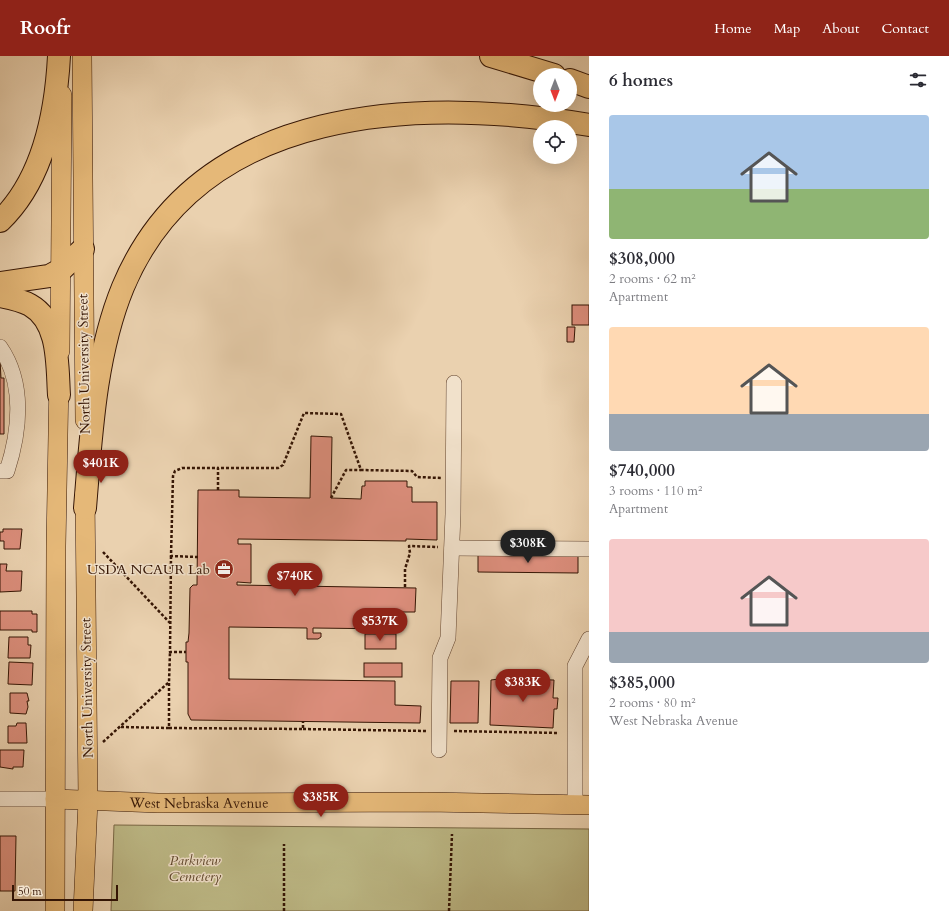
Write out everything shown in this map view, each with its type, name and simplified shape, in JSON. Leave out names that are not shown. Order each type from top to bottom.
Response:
[{"type":"highway","points":[[0,221],[25,190],[37,163],[44,144],[54,100],[61,56]]},
{"type":"highway","points":[[491,56],[533,69]]},
{"type":"highway","points":[[577,83],[589,87]]},
{"type":"highway","points":[[85,508],[95,400],[111,324],[122,288],[131,268],[154,233],[177,206],[208,178],[245,155],[284,138],[322,126],[363,118],[410,113],[470,112],[531,116],[589,125]]},
{"type":"highway","points":[[0,283],[44,278],[62,268],[83,249]]},
{"type":"highway","points":[[0,296],[30,305],[45,319],[54,342],[59,395]]},
{"type":"main road","name":"North University Street","points":[[55,911],[59,395],[62,268],[61,56]]},
{"type":"main road","name":"North University Street","points":[[82,56],[88,801],[83,911]]},
{"type":"main road","name":"West Nebraska Avenue","points":[[55,799],[158,803],[427,802],[582,805]]},
{"type":"street","points":[[0,347],[9,360],[16,390],[18,420],[15,446],[7,471],[0,471]]},
{"type":"street","points":[[439,750],[440,658],[448,638],[444,480],[454,383]]},
{"type":"street","points":[[446,544],[589,549]]},
{"type":"street","points":[[582,805],[575,666],[589,639]]},
{"type":"street","name":"West Nebraska Avenue","points":[[0,799],[55,799]]},
{"type":"path","points":[[169,728],[172,483],[175,471],[182,468],[278,468],[283,465],[304,413],[341,414],[361,470]]},
{"type":"path","points":[[218,468],[218,490]]},
{"type":"path","points":[[331,498],[346,470],[412,471],[417,478],[444,480]]},
{"type":"path","points":[[405,587],[405,568],[410,554],[409,546],[440,547],[446,544]]},
{"type":"path","points":[[103,552],[170,624]]},
{"type":"path","points":[[171,556],[198,556]]},
{"type":"path","points":[[170,652],[186,652]]},
{"type":"path","points":[[102,744],[169,682]]},
{"type":"path","points":[[120,727],[303,730],[303,722]]},
{"type":"path","points":[[449,911],[452,834]]},
{"type":"path","points":[[284,844],[284,911]]},
{"type":"green space","name":"Parkview Cemetery","points":[[114,825],[589,829],[589,911],[111,911]]},
{"type":"building","points":[[572,305],[589,305],[589,325],[572,325]]},
{"type":"building","points":[[567,327],[575,327],[574,342],[567,342]]},
{"type":"building","points":[[0,361],[1,378],[4,378],[4,434],[0,434]]},
{"type":"building","name":"USDA NCAUR Lab","points":[[311,436],[332,437],[331,498],[361,499],[362,486],[365,486],[365,481],[407,481],[407,487],[412,487],[412,502],[437,502],[437,540],[238,539],[238,544],[251,544],[251,583],[237,582],[237,585],[416,588],[415,612],[396,612],[396,629],[313,628],[313,633],[321,633],[321,637],[318,639],[307,639],[307,628],[229,627],[229,679],[395,681],[395,705],[421,706],[420,723],[191,720],[188,714],[188,662],[186,662],[186,642],[188,642],[189,633],[190,588],[193,585],[197,585],[198,490],[239,490],[239,497],[310,498]]},
{"type":"building","points":[[3,529],[22,529],[20,549],[4,549],[4,541],[0,541],[0,532],[3,532]]},
{"type":"building","points":[[478,554],[578,555],[578,573],[478,572]]},
{"type":"building","points":[[0,564],[7,564],[6,571],[22,571],[21,591],[0,592]]},
{"type":"building","points":[[0,611],[32,611],[32,614],[37,614],[37,632],[32,632],[32,630],[0,630]]},
{"type":"building","points":[[365,634],[396,634],[396,649],[365,649]]},
{"type":"building","points":[[9,637],[28,637],[28,645],[31,645],[30,658],[8,658]]},
{"type":"building","points":[[9,662],[33,663],[32,685],[8,684]]},
{"type":"building","points":[[364,663],[402,663],[402,677],[364,677]]},
{"type":"building","points":[[491,680],[554,680],[553,698],[558,698],[557,709],[554,709],[553,728],[490,725]]},
{"type":"building","points":[[451,681],[479,681],[478,723],[450,723]]},
{"type":"building","points":[[10,693],[27,693],[29,701],[27,701],[28,707],[26,714],[10,713]]},
{"type":"building","points":[[17,723],[26,723],[27,743],[8,743],[8,726],[16,726]]},
{"type":"building","points":[[0,750],[24,750],[23,767],[13,767],[13,769],[0,767]]},
{"type":"building","points":[[0,836],[16,836],[15,891],[0,891]]},
{"type":"place","name":"USDA NCAUR Lab","points":[[224,569]]}]
